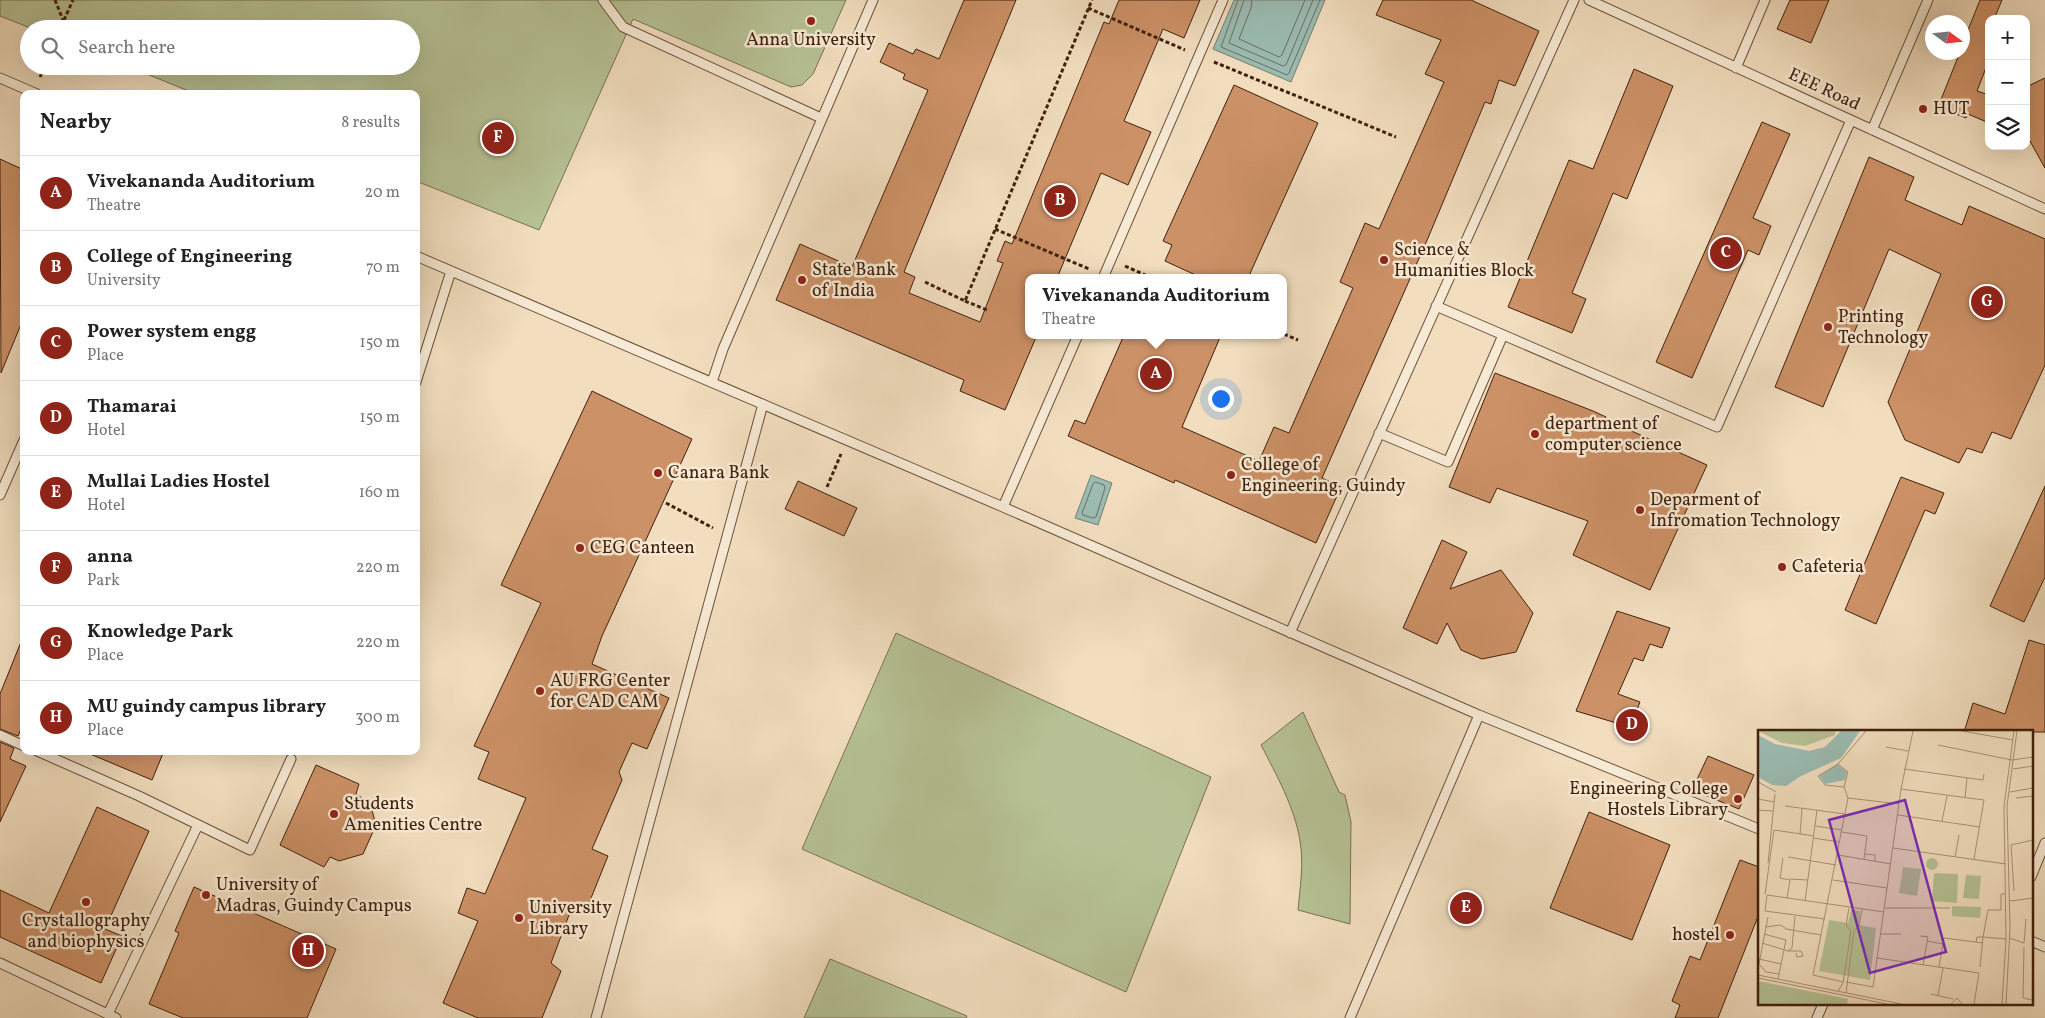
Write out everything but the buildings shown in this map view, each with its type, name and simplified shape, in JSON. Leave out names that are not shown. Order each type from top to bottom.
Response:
[{"type":"lane","points":[[603,0],[622,27],[821,118]]},
{"type":"lane","points":[[712,382],[723,349],[873,0]]},
{"type":"lane","points":[[1104,274],[1223,0]]},
{"type":"lane","points":[[1290,633],[1574,0]]},
{"type":"lane","name":"EEE Road","points":[[1589,0],[2045,210]]},
{"type":"lane","points":[[1736,68],[1765,0]]},
{"type":"lane","points":[[1872,130],[1928,0]]},
{"type":"lane","points":[[0,78],[28,90]]},
{"type":"lane","points":[[1436,306],[1717,427],[1851,120]]},
{"type":"lane","points":[[420,258],[1003,506],[1479,715],[1758,829]]},
{"type":"lane","points":[[420,369],[451,271]]},
{"type":"lane","points":[[1379,433],[1448,462],[1504,335]]},
{"type":"lane","points":[[1003,506],[1076,339]]},
{"type":"lane","points":[[596,1018],[763,404]]},
{"type":"lane","points":[[0,495],[20,449]]},
{"type":"lane","points":[[1350,1018],[1479,715]]},
{"type":"lane","points":[[0,735],[20,744]]},
{"type":"lane","points":[[46,755],[139,796],[250,850],[291,759]]},
{"type":"lane","points":[[0,963],[112,1016],[198,825]]},
{"type":"lane","points":[[2032,875],[2045,844]]},
{"type":"lane","points":[[2032,941],[2045,947]]},
{"type":"lane","points":[[1817,1018],[1822,1006]]},
{"type":"path","points":[[55,0],[63,20]]},
{"type":"path","points":[[63,20],[73,0]]},
{"type":"path","points":[[965,301],[1092,0]]},
{"type":"path","points":[[1088,8],[1396,137]]},
{"type":"path","points":[[995,229],[1096,274]]},
{"type":"path","points":[[1110,260],[1143,274]]},
{"type":"path","points":[[925,282],[987,310]]},
{"type":"path","points":[[1287,335],[1298,340]]},
{"type":"path","points":[[827,487],[848,440]]},
{"type":"path","points":[[666,502],[695,520],[728,535]]},
{"type":"green space","points":[[0,0],[846,0],[813,74],[802,85],[791,87],[633,19],[539,230],[420,183],[420,90],[186,90],[149,75],[420,75],[420,20],[20,20],[20,24],[0,16]]},
{"type":"green space","points":[[896,633],[1211,777],[1126,992],[802,849]]},
{"type":"green space","points":[[1303,712],[1339,792],[1345,795],[1351,822],[1350,924],[1298,910],[1302,858],[1298,829],[1284,792],[1261,745]]},
{"type":"green space","points":[[830,959],[967,1016],[966,1018],[804,1018]]},
{"type":"water","points":[[1234,0],[1325,0],[1291,82],[1213,49]]},
{"type":"water","points":[[1091,475],[1112,483],[1098,525],[1075,518]]},
{"type":"place","name":"Anna University","points":[[811,21]]},
{"type":"place","name":"HUT","points":[[1923,109]]},
{"type":"place","name":"anna","points":[[498,138]]},
{"type":"place","name":"College of Engineering","points":[[1060,201]]},
{"type":"place","name":"Power system engg","points":[[1726,253]]},
{"type":"place","name":"Science & Humanities Block","points":[[1384,260]]},
{"type":"place","name":"State Bank of India","points":[[802,280]]},
{"type":"place","name":"Knowledge Park","points":[[1987,302]]},
{"type":"place","name":"Printing Technology","points":[[1828,327]]},
{"type":"place","name":"Vivekananda Auditorium","points":[[1156,374]]},
{"type":"place","name":"department of computer science","points":[[1535,434]]},
{"type":"place","name":"Canara Bank","points":[[658,473]]},
{"type":"place","name":"College of Engineering, Guindy","points":[[1231,475]]},
{"type":"place","name":"Deparment of Infromation Technology","points":[[1640,510]]},
{"type":"place","name":"CEG Canteen","points":[[580,548]]},
{"type":"place","name":"Cafeteria","points":[[1782,567]]},
{"type":"place","name":"AU FRG Center for CAD CAM","points":[[540,691]]},
{"type":"place","name":"Thamarai","points":[[1632,725]]},
{"type":"place","name":"Engineering College Hostels Library","points":[[1738,799]]},
{"type":"place","name":"Students Amenities Centre","points":[[334,814]]},
{"type":"place","name":"University of Madras, Guindy Campus","points":[[206,895]]},
{"type":"place","name":"Crystallography and biophysics","points":[[86,902]]},
{"type":"place","name":"Mullai Ladies Hostel","points":[[1466,908]]},
{"type":"place","name":"University Library","points":[[519,918]]},
{"type":"place","name":"hostel","points":[[1730,935]]},
{"type":"place","name":"MU guindy campus library","points":[[308,951]]}]
